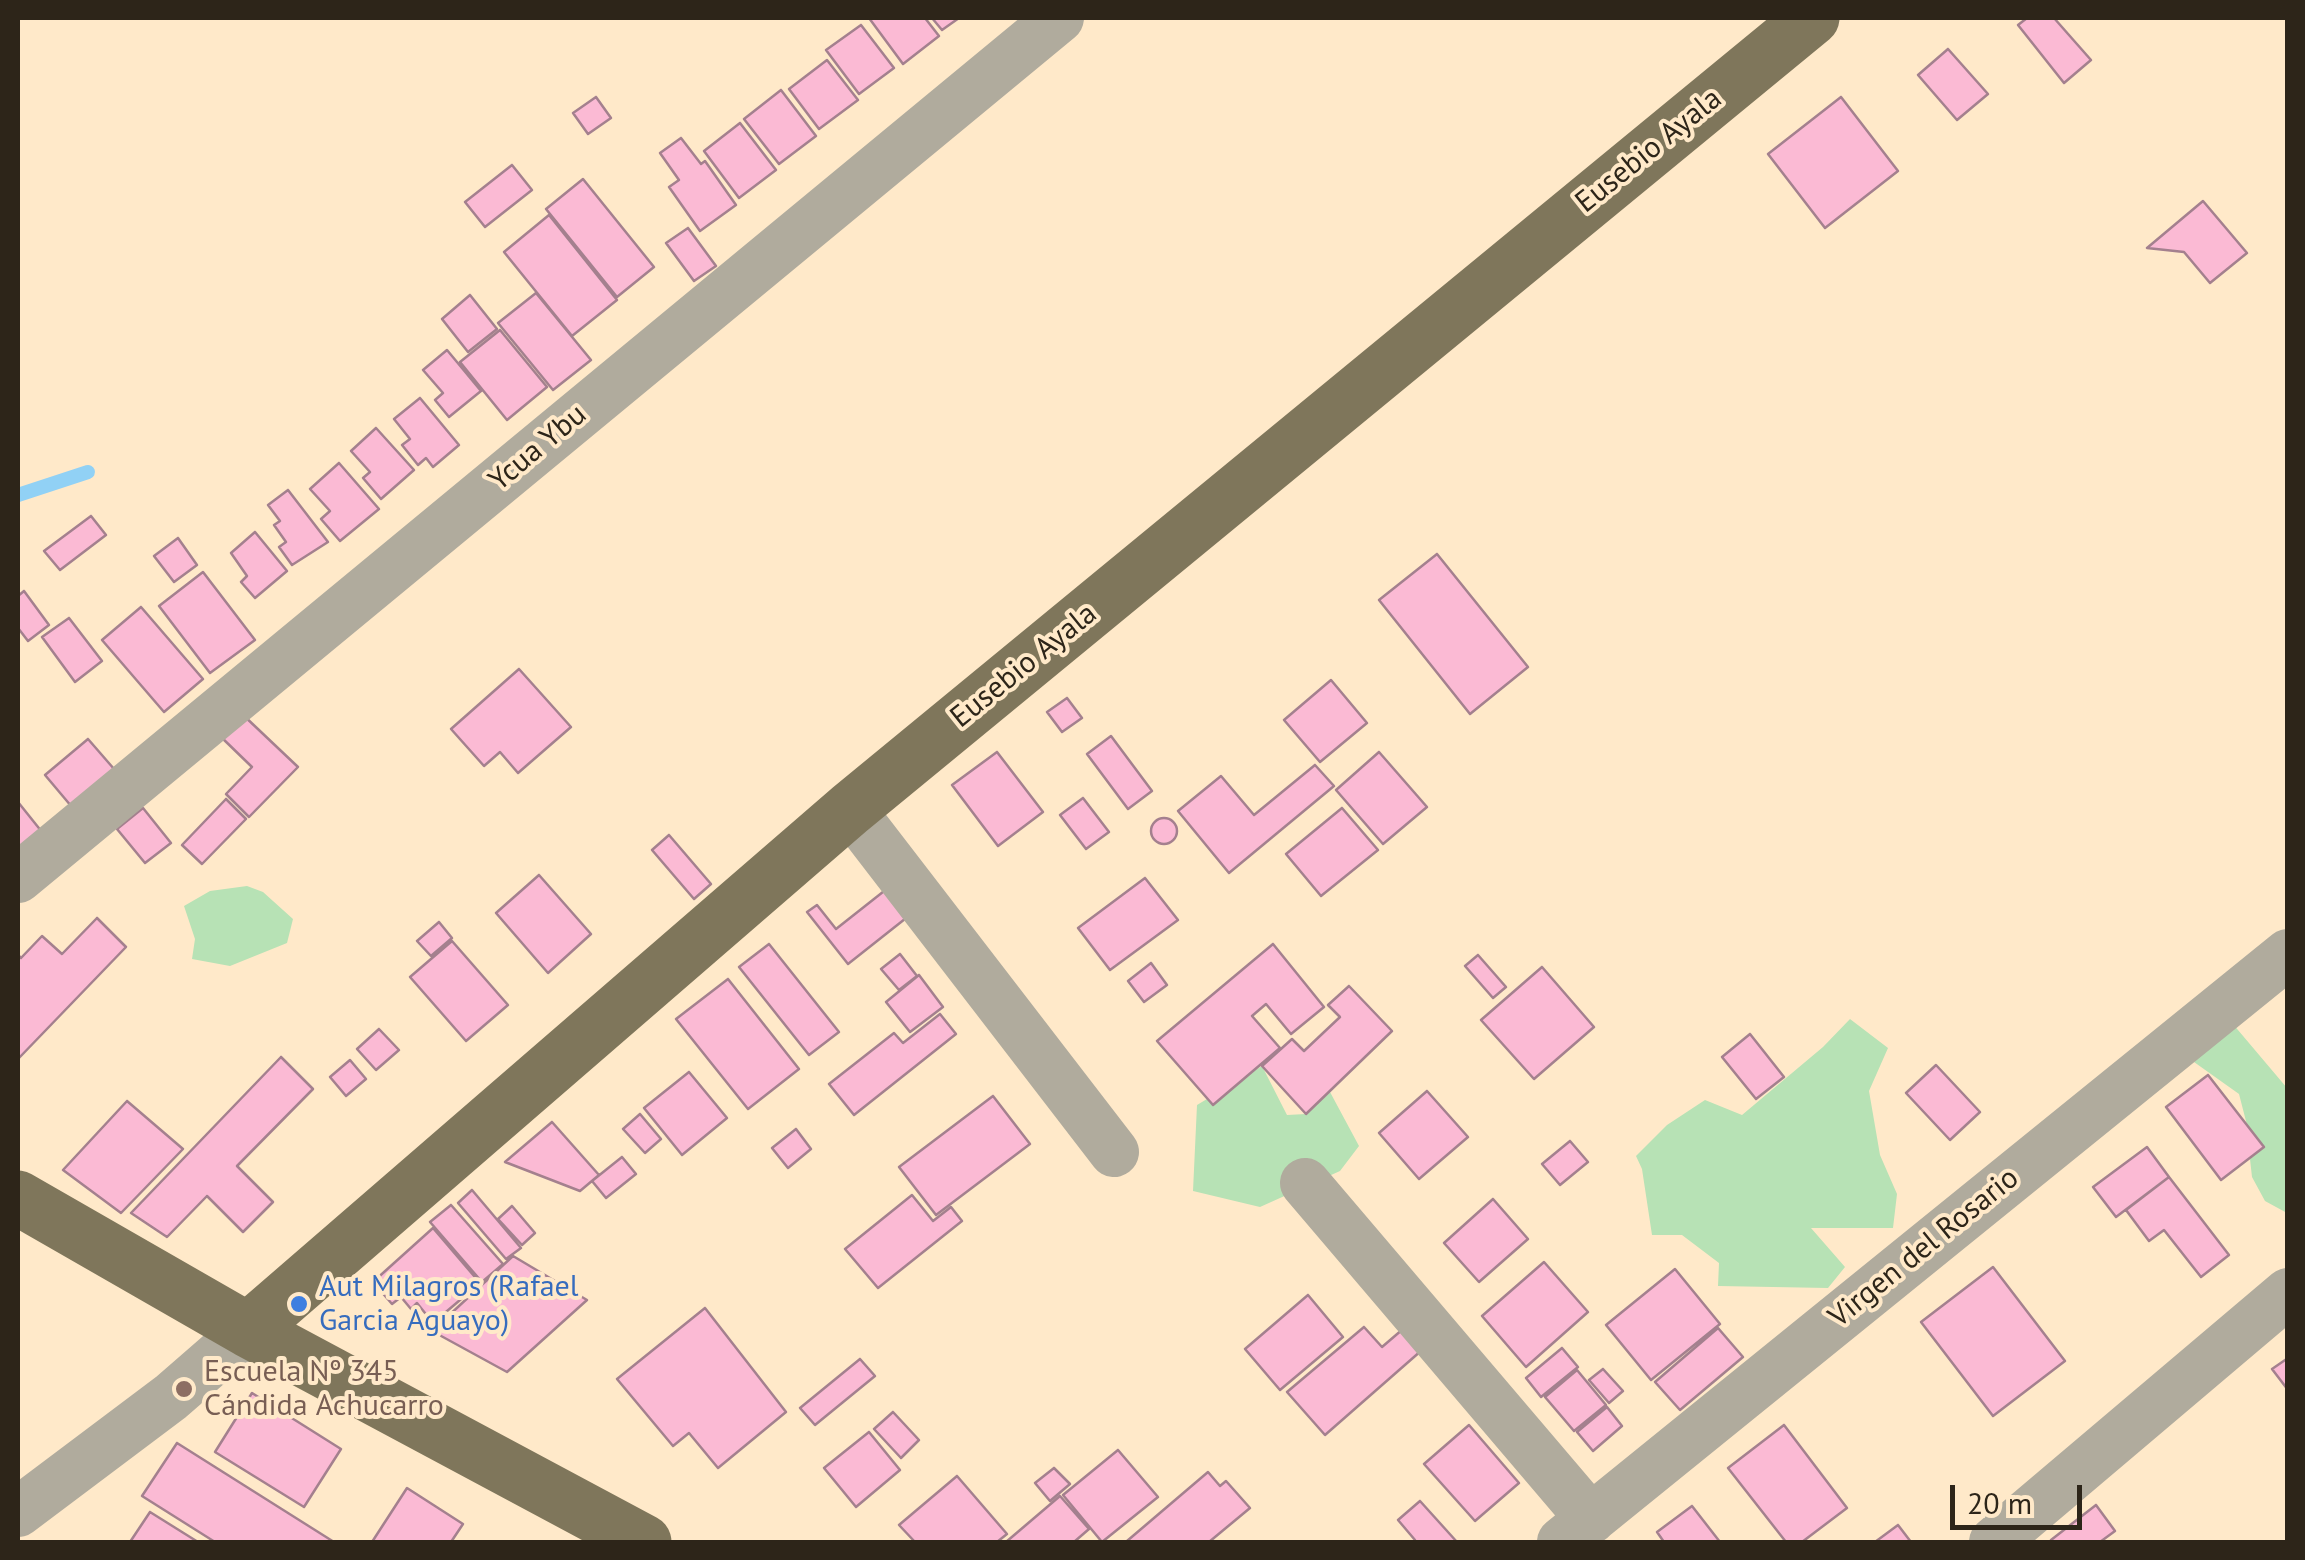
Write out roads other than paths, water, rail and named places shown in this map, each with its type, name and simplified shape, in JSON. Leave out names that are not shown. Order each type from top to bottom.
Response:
[{"type":"main road","name":"Eusebio Ayala","points":[[248,1330],[850,809],[1812,18]]},
{"type":"main road","points":[[18,1198],[248,1330],[644,1542]]},
{"type":"street","name":"Ycua Ybu","points":[[18,878],[1059,18]]},
{"type":"street","points":[[850,809],[1114,1152]]},
{"type":"street","name":"Virgen del Rosario","points":[[1576,1530],[2288,954]]},
{"type":"street","points":[[1305,1183],[1576,1530]]},
{"type":"street","points":[[1994,1542],[2288,1293]]},
{"type":"street","points":[[18,1512],[171,1398],[248,1330]]},
{"type":"waterway","points":[[18,495],[88,472]]},
{"type":"place","name":"Aut Milagros (Rafael Garcia Aguayo)","points":[[299,1304]]},
{"type":"place","name":"Escuela Nº 345 Cándida Achucarro","points":[[184,1389]]}]
